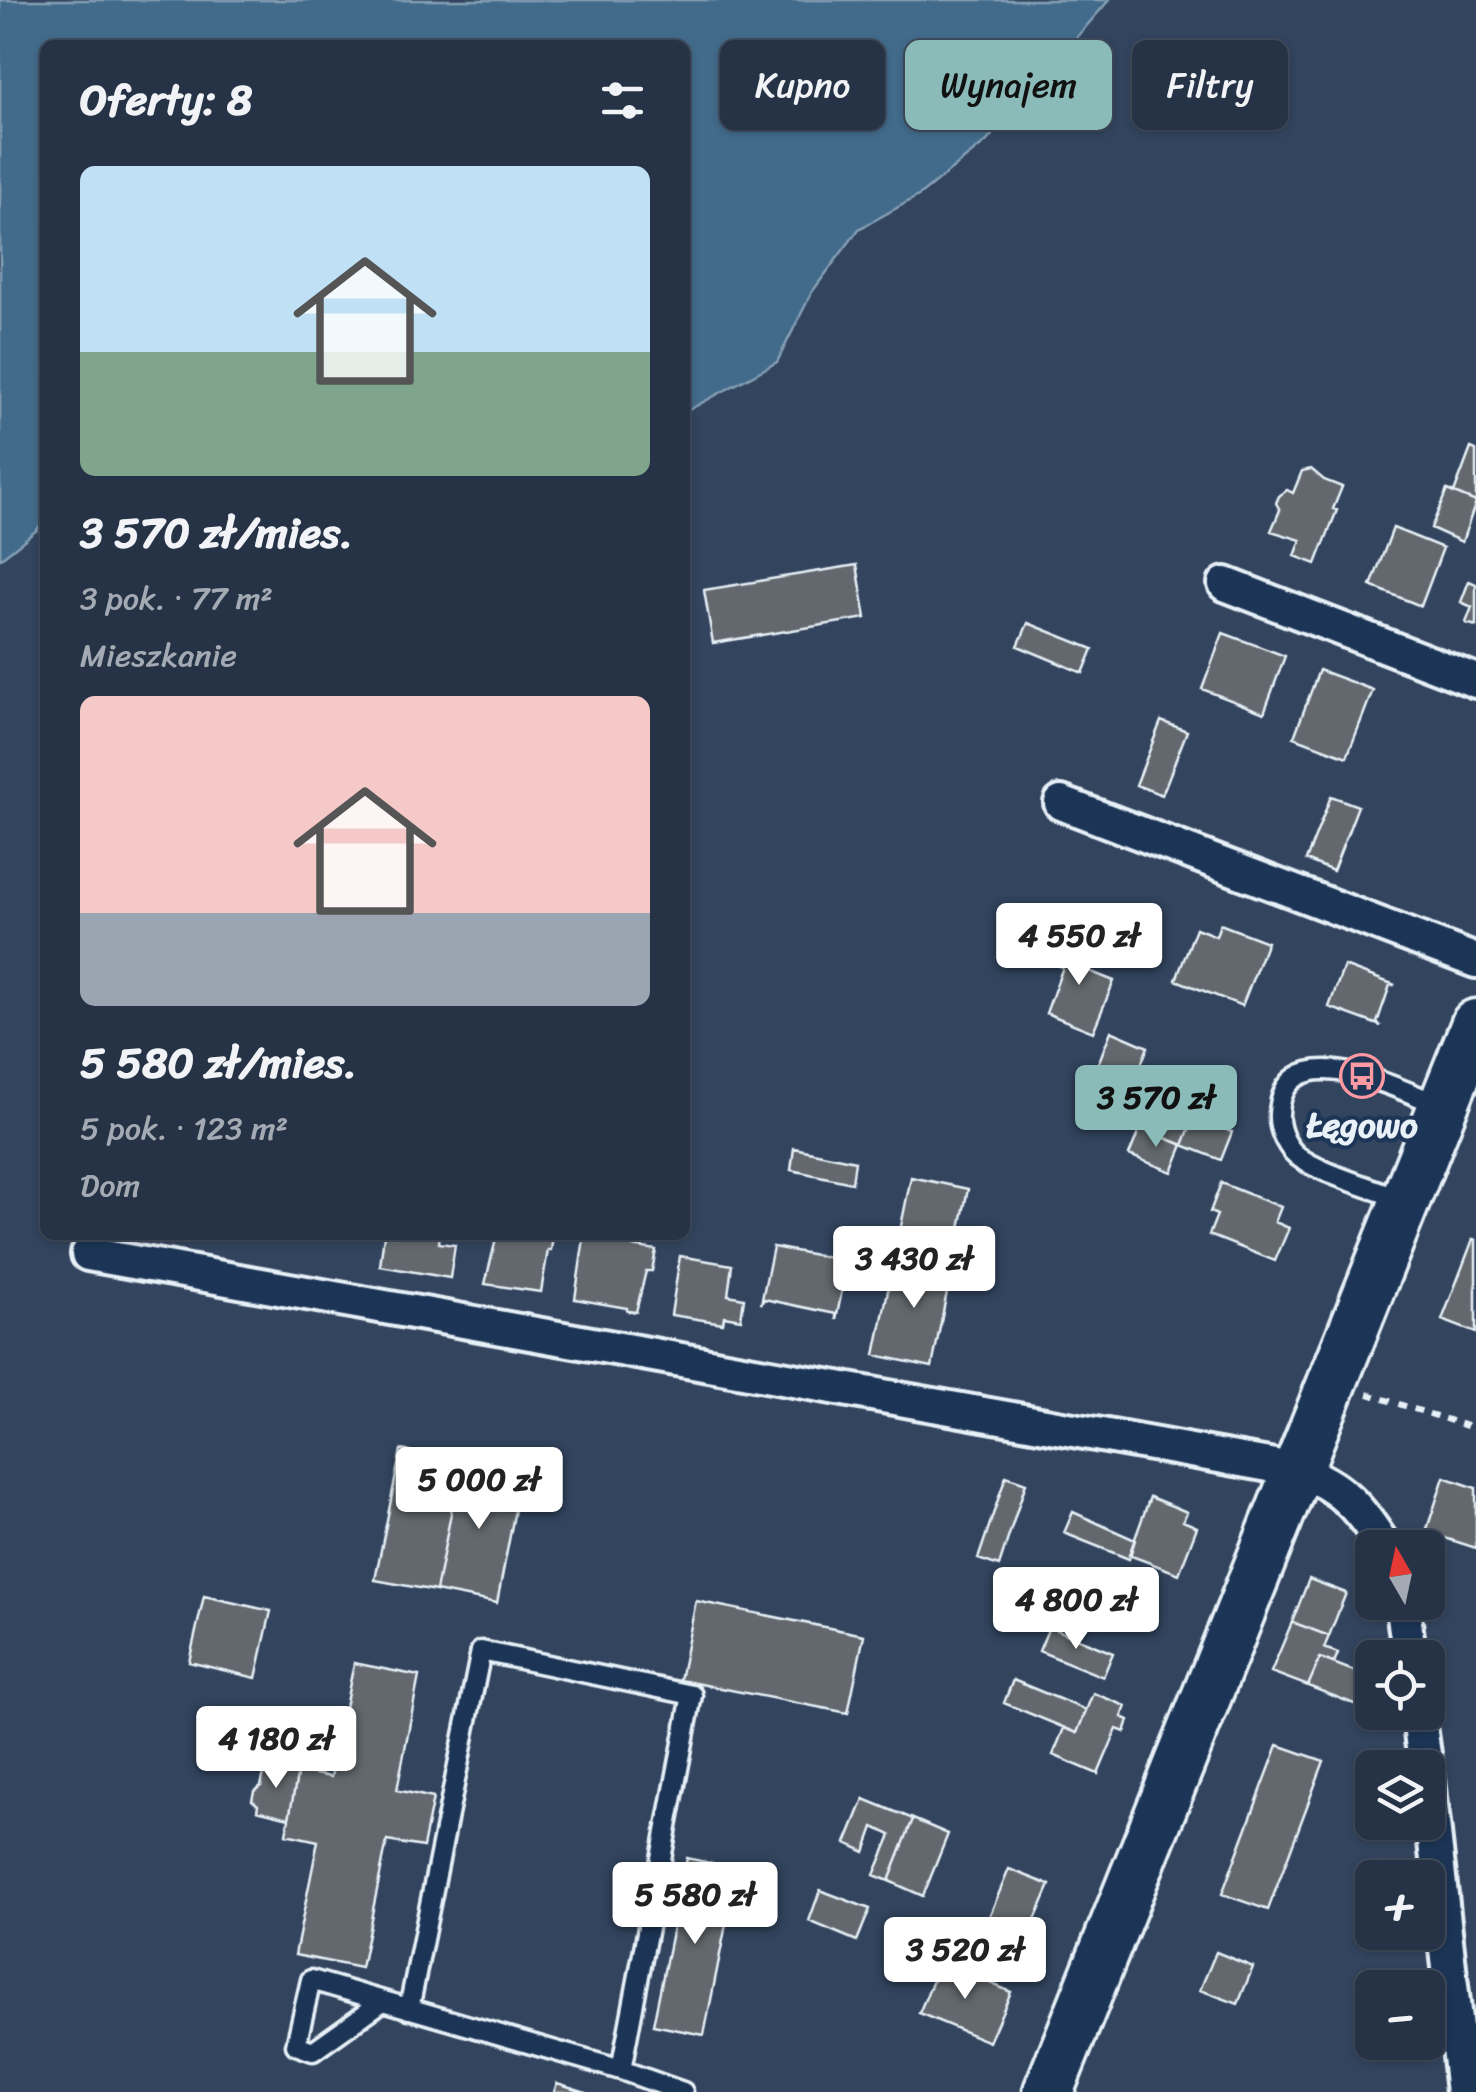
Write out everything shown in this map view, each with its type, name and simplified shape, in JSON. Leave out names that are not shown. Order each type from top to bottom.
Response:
[{"type":"main road","points":[[1048,2092],[1476,1024]]},
{"type":"street","points":[[1225,584],[1476,681]]},
{"type":"street","points":[[1062,802],[1476,961]]},
{"type":"street","points":[[88,1254],[1297,1470],[1325,1480],[1362,1510],[1374,1530]]},
{"type":"street","points":[[1435,1840],[1463,2092]]},
{"type":"lane","points":[[1405,1200],[1301,1159],[1285,1142],[1279,1121],[1286,1090],[1317,1068],[1344,1070],[1443,1106]]},
{"type":"lane","points":[[410,2009],[480,1651],[692,1694],[621,2070]]},
{"type":"lane","points":[[384,2001],[313,2051],[296,2045],[312,1980],[621,2070],[683,2092]]},
{"type":"path","points":[[1332,1383],[1476,1428]]},
{"type":"water","points":[[0,0],[1109,0],[1074,40],[905,40],[905,130],[996,130],[920,195],[859,229],[812,292],[777,362],[690,409],[690,40],[40,40],[37,530],[0,559]]},
{"type":"building","points":[[1471,448],[1476,450],[1476,502],[1454,493]]},
{"type":"building","points":[[1311,469],[1342,487],[1316,564],[1295,556],[1301,540],[1271,531],[1280,510],[1276,503],[1279,496],[1287,490],[1293,493],[1302,471]]},
{"type":"building","points":[[1447,490],[1476,502],[1462,542],[1431,528]]},
{"type":"building","points":[[1393,528],[1443,548],[1421,606],[1371,586]]},
{"type":"building","points":[[857,565],[866,618],[713,643],[704,590]]},
{"type":"building","points":[[1469,581],[1476,584],[1476,626],[1466,623],[1472,607],[1461,602]]},
{"type":"building","points":[[1028,623],[1093,649],[1083,673],[1018,646]]},
{"type":"building","points":[[1223,633],[1285,656],[1264,713],[1202,689]]},
{"type":"building","points":[[1319,670],[1373,690],[1347,757],[1294,737]]},
{"type":"building","points":[[1161,721],[1187,731],[1162,795],[1136,785]]},
{"type":"building","points":[[1331,796],[1358,806],[1333,871],[1306,860]]},
{"type":"building","points":[[1220,924],[1267,942],[1242,1006],[1176,980],[1196,928],[1216,936]]},
{"type":"building","points":[[1075,937],[1098,946],[1089,971],[1114,981],[1093,1032],[1046,1013],[1063,967],[1054,964],[1059,952],[1068,955]]},
{"type":"building","points":[[1344,966],[1395,985],[1390,985],[1377,1023],[1381,1026],[1329,1007]]},
{"type":"building","points":[[1111,1031],[1148,1047],[1119,1119],[1082,1105]]},
{"type":"building","points":[[1133,1087],[1196,1112],[1183,1145],[1119,1119]]},
{"type":"building","points":[[1194,1117],[1232,1132],[1221,1160],[1183,1145]]},
{"type":"building","points":[[1140,1128],[1183,1145],[1172,1172],[1129,1155]]},
{"type":"building","points":[[794,1148],[855,1161],[852,1183],[791,1170]]},
{"type":"building","points":[[911,1177],[968,1189],[952,1267],[895,1256]]},
{"type":"building","points":[[1221,1183],[1281,1207],[1275,1222],[1289,1228],[1275,1261],[1209,1235],[1217,1215],[1210,1212]]},
{"type":"building","points":[[1473,1239],[1476,1240],[1476,1333],[1442,1320]]},
{"type":"building","points":[[383,1240],[439,1240],[455,1245],[450,1278],[380,1266]]},
{"type":"building","points":[[496,1240],[552,1240],[541,1292],[485,1284]]},
{"type":"building","points":[[584,1240],[656,1250],[652,1271],[646,1271],[636,1312],[575,1299]]},
{"type":"building","points":[[773,1247],[848,1261],[836,1320],[836,1314],[764,1299],[761,1304]]},
{"type":"building","points":[[680,1256],[732,1265],[728,1295],[744,1298],[741,1319],[724,1316],[723,1323],[671,1315]]},
{"type":"building","points":[[895,1256],[952,1267],[932,1367],[875,1355]]},
{"type":"building","points":[[401,1450],[461,1461],[436,1591],[375,1580]]},
{"type":"building","points":[[461,1461],[522,1473],[497,1603],[436,1591]]},
{"type":"building","points":[[1006,1476],[1026,1483],[999,1566],[978,1559]]},
{"type":"building","points":[[1444,1477],[1476,1488],[1476,1548],[1445,1538],[1445,1530],[1427,1530]]},
{"type":"building","points":[[1150,1497],[1187,1512],[1183,1521],[1197,1527],[1179,1574],[1129,1555]]},
{"type":"building","points":[[1073,1512],[1135,1540],[1129,1559],[1064,1533]]},
{"type":"building","points":[[1309,1579],[1346,1593],[1329,1636],[1292,1622]]},
{"type":"building","points":[[204,1596],[271,1611],[256,1678],[189,1662]]},
{"type":"building","points":[[696,1601],[864,1635],[848,1713],[680,1680]]},
{"type":"building","points":[[1292,1622],[1329,1636],[1324,1648],[1338,1653],[1334,1663],[1320,1658],[1308,1686],[1271,1672]]},
{"type":"building","points":[[1049,1627],[1113,1653],[1103,1677],[1039,1651]]},
{"type":"building","points":[[1320,1658],[1355,1671],[1355,1704],[1308,1686]]},
{"type":"building","points":[[354,1663],[419,1676],[397,1790],[433,1798],[423,1847],[387,1841],[361,1968],[295,1955],[318,1841],[286,1834],[298,1771],[331,1777]]},
{"type":"building","points":[[1013,1680],[1086,1710],[1077,1733],[1004,1703]]},
{"type":"building","points":[[1093,1693],[1126,1706],[1122,1717],[1129,1720],[1125,1732],[1117,1729],[1098,1774],[1053,1755],[1064,1728],[1077,1733]]},
{"type":"building","points":[[1278,1745],[1324,1761],[1268,1910],[1222,1894]]},
{"type":"building","points":[[266,1764],[298,1771],[289,1818],[257,1810],[258,1805],[252,1800],[254,1791],[261,1786]]},
{"type":"building","points":[[864,1799],[913,1819],[889,1881],[874,1875],[891,1835],[874,1827],[865,1852],[846,1843]]},
{"type":"building","points":[[913,1819],[948,1834],[923,1896],[889,1881]]},
{"type":"building","points":[[687,1858],[737,1869],[704,2035],[653,2025]]},
{"type":"building","points":[[1009,1869],[1050,1885],[1029,1934],[1017,1929],[1016,1932],[989,1917]]},
{"type":"building","points":[[820,1890],[870,1909],[857,1941],[809,1921]]},
{"type":"building","points":[[1216,1952],[1253,1967],[1238,2004],[1200,1990]]},
{"type":"building","points":[[941,1962],[1011,1992],[989,2042],[919,2013]]},
{"type":"building","points":[[557,2083],[586,2092],[554,2092]]},
{"type":"place","name":"Łęgowo","points":[[1362,1076]]}]
